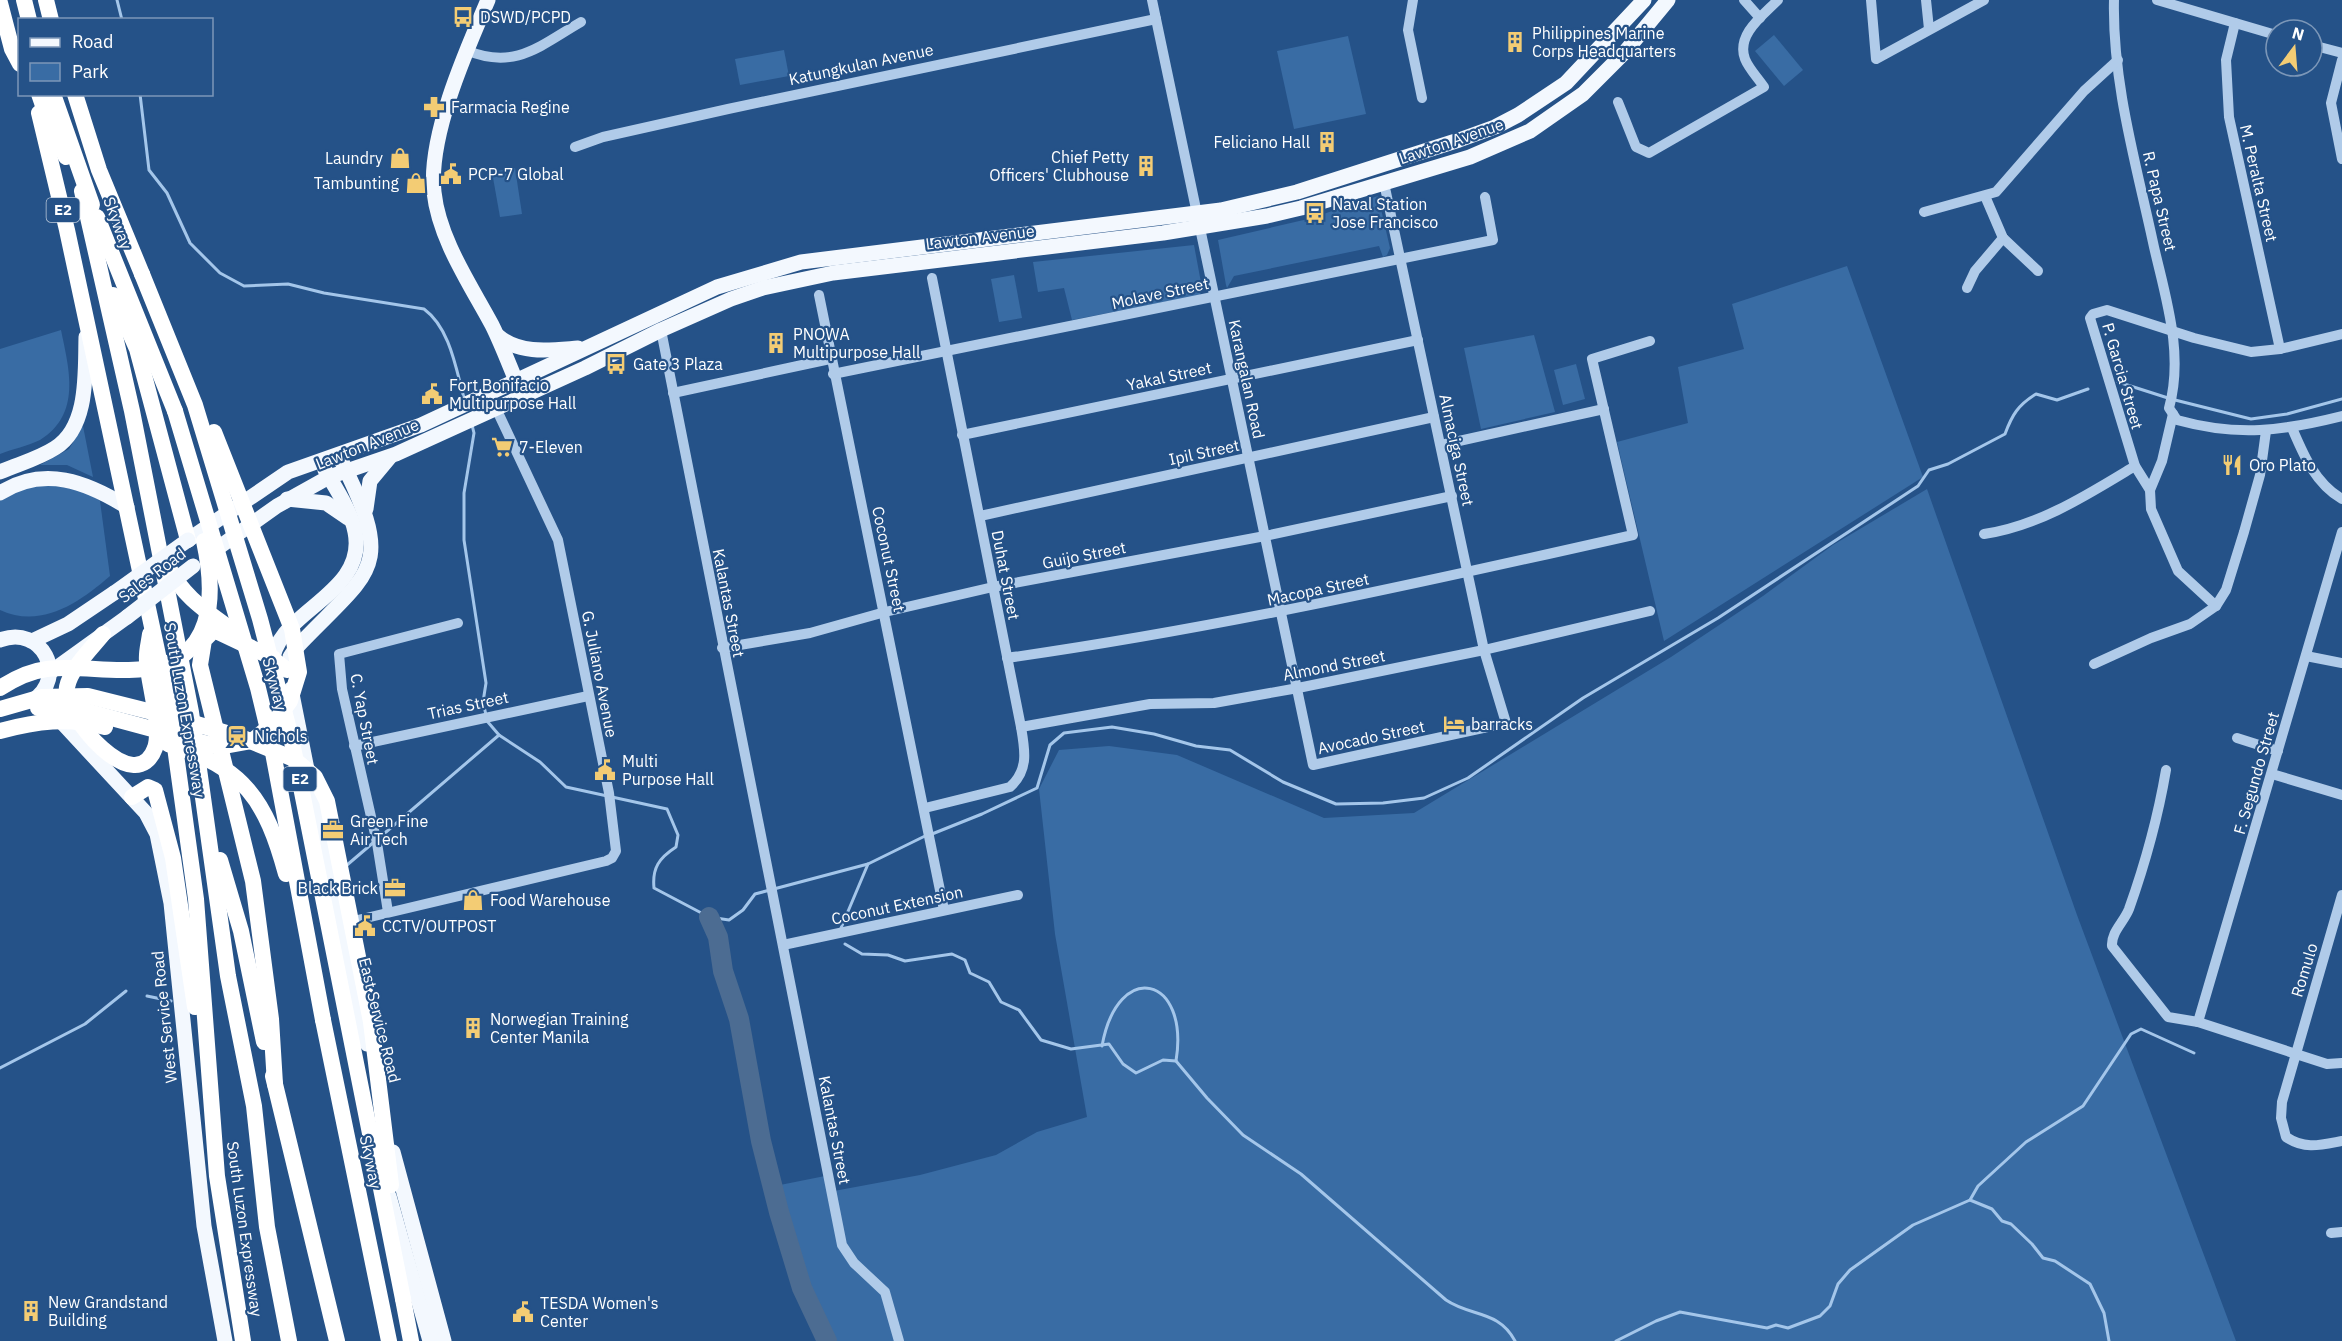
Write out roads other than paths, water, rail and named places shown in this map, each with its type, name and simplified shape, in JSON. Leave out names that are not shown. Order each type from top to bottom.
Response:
[{"type":"highway","points":[[8,0],[18,33]]},
{"type":"highway","points":[[16,0],[20,18]]},
{"type":"highway","points":[[24,0],[28,18]]},
{"type":"highway","points":[[45,0],[50,18]]},
{"type":"highway","points":[[51,18],[52,0]]},
{"type":"highway","points":[[0,3],[12,49],[18,60]]},
{"type":"highway","points":[[36,96],[51,129],[92,205]]},
{"type":"highway","name":"South Luzon Expressway","points":[[36,96],[170,711],[196,899],[216,1176],[243,1341]]},
{"type":"highway","name":"Skyway","points":[[54,96],[92,205],[175,411],[258,688],[271,742],[323,1020],[389,1341]]},
{"type":"highway","name":"South Luzon Expressway","points":[[63,96],[160,551],[191,712],[228,976],[258,1136],[267,1227],[289,1341]]},
{"type":"highway","name":"Skyway","points":[[76,96],[99,170],[195,405],[277,677],[294,749],[411,1341]]},
{"type":"highway","points":[[98,259],[137,349],[188,540]]},
{"type":"highway","points":[[0,719],[38,708],[78,709],[219,747],[252,741],[261,735],[285,709],[297,686],[298,655],[288,620],[195,379],[142,274]]},
{"type":"highway","points":[[0,688],[22,676],[47,669],[125,670],[156,667],[180,656],[199,636],[209,608],[211,574],[175,411]]},
{"type":"highway","points":[[160,551],[177,584],[192,600],[287,670]]},
{"type":"highway","points":[[103,634],[69,680],[67,699],[70,720],[117,762],[134,765],[144,761],[152,754],[157,737],[147,655],[152,624]]},
{"type":"highway","points":[[273,658],[214,630],[204,640],[200,665],[253,881],[269,998],[275,1084]]},
{"type":"highway","points":[[0,709],[27,699],[57,695],[104,699],[259,743],[294,759],[315,777],[327,801],[371,1022],[377,1094],[397,1227],[403,1299]]},
{"type":"highway","points":[[0,731],[40,721],[64,720],[96,724],[187,751],[221,767],[246,787],[264,809],[277,840],[323,1020]]},
{"type":"highway","points":[[132,797],[148,787],[155,790],[159,798],[173,858],[195,1004],[208,1046]]},
{"type":"highway","name":"South Luzon Expressway","points":[[209,828],[242,931],[275,1084],[337,1341]]},
{"type":"main road","points":[[488,0],[454,83],[437,153],[434,191],[444,229],[496,334],[523,396]]},
{"type":"main road","name":"Lawton Avenue","points":[[282,503],[329,477],[396,454],[455,426],[516,380],[717,287],[801,262],[1221,210],[1297,192],[1495,127],[1566,83],[1644,0]]},
{"type":"main road","name":"Lawton Avenue","points":[[263,488],[288,472],[421,425],[452,410],[523,396],[661,330],[731,299],[763,288],[834,273],[1199,228],[1301,208],[1492,148],[1554,117],[1604,74],[1668,0]]},
{"type":"main road","points":[[0,472],[57,448],[70,434],[77,420],[83,386],[87,322]]},
{"type":"main road","points":[[496,334],[507,344],[518,348],[553,350],[591,346]]},
{"type":"main road","points":[[338,454],[368,521]]},
{"type":"main road","points":[[287,670],[296,648],[348,597],[365,573],[372,549],[366,502],[370,481],[385,461],[396,454]]},
{"type":"main road","points":[[273,658],[284,635],[347,574],[356,548],[351,521],[320,460]]},
{"type":"main road","points":[[0,492],[22,481],[38,478],[63,479],[83,483],[127,507]]},
{"type":"main road","name":"Sales Road","points":[[32,641],[68,624],[263,488]]},
{"type":"main road","points":[[282,503],[326,503],[338,509],[351,521]]},
{"type":"main road","name":"Sales Road","points":[[27,703],[49,679],[103,634],[282,503]]},
{"type":"main road","points":[[3,635],[32,641]]},
{"type":"main road","name":"West Service Road","points":[[32,641],[42,649],[48,660],[49,679],[70,720],[146,813],[157,834],[165,862],[204,1226],[225,1341]]},
{"type":"main road","name":"East Service Road","points":[[273,658],[274,676],[332,926],[404,1195],[429,1341]]},
{"type":"main road","name":"East Service Road","points":[[287,670],[332,926]]},
{"type":"main road","points":[[0,702],[27,703]]},
{"type":"main road","points":[[0,719],[27,703]]},
{"type":"main road","name":"West Service Road","points":[[27,703],[70,720]]},
{"type":"main road","points":[[0,731],[34,722],[70,720]]},
{"type":"main road","name":"East Service Road","points":[[419,1275],[444,1341]]},
{"type":"street","name":"Karangalan Road","points":[[1152,0],[1313,765]]},
{"type":"street","points":[[1413,0],[1408,30],[1422,98]]},
{"type":"street","points":[[1744,0],[1760,18]]},
{"type":"street","points":[[1618,102],[1636,147],[1649,153],[1764,87],[1746,61],[1742,46],[1745,37],[1778,0]]},
{"type":"street","points":[[1871,0],[1876,59],[1979,1]]},
{"type":"street","points":[[1926,0],[1929,29]]},
{"type":"street","name":"R. Papa Street","points":[[2114,0],[2118,60],[2129,134],[2173,330],[2175,386],[2162,461],[2150,490]]},
{"type":"street","points":[[2157,0],[2264,31]]},
{"type":"street","name":"Katungkulan Avenue","points":[[575,147],[588,141],[737,106],[1156,18]]},
{"type":"street","points":[[466,50],[511,59],[523,56],[581,22]]},
{"type":"street","name":"M. Peralta Street","points":[[2235,23],[2226,60],[2229,117],[2280,348]]},
{"type":"street","points":[[2324,48],[2342,53]]},
{"type":"street","points":[[1924,212],[1996,192],[2085,91],[2118,60]]},
{"type":"street","points":[[2342,60],[2331,103],[2342,159]]},
{"type":"street","name":"Almaciga Street","points":[[1384,183],[1484,650],[1506,723]]},
{"type":"street","points":[[1985,196],[2003,238],[2038,271]]},
{"type":"street","name":"Molave Street","points":[[833,374],[947,353],[1493,240],[1485,197]]},
{"type":"street","points":[[1967,288],[1975,271],[2003,238]]},
{"type":"street","name":"Duhat Street","points":[[925,808],[1010,787],[1020,778],[1025,762],[1021,727],[932,278]]},
{"type":"street","name":"Coconut Street","points":[[819,295],[833,374],[885,612],[944,910]]},
{"type":"street","name":"P. Garcia Street","points":[[2216,606],[2178,571],[2151,509],[2150,490],[2134,466],[2090,318],[2093,314],[2107,310],[2194,338],[2251,352],[2342,334]]},
{"type":"street","name":"Kalantas Street","points":[[661,330],[722,648],[842,1245],[854,1263],[885,1292],[899,1341]]},
{"type":"street","name":"Yakal Street","points":[[962,435],[1418,340]]},
{"type":"street","points":[[1441,445],[1604,409],[1592,359],[1650,341]]},
{"type":"street","points":[[673,393],[830,359]]},
{"type":"street","name":"G. Juliano Avenue","points":[[332,926],[606,861],[612,858],[616,851],[609,794],[558,540],[486,404]]},
{"type":"street","name":"Macopa Street","points":[[1006,658],[1129,641],[1281,612],[1633,535],[1604,409]]},
{"type":"street","points":[[2171,411],[2177,420],[2208,429],[2266,431],[2292,428],[2342,416]]},
{"type":"street","name":"Ipil Street","points":[[980,516],[1434,417]]},
{"type":"street","points":[[2292,428],[2313,473],[2331,493],[2342,500]]},
{"type":"street","points":[[2094,664],[2151,638],[2190,624],[2216,606],[2226,590],[2244,532],[2260,475],[2266,431]]},
{"type":"street","points":[[1984,534],[2013,530],[2065,507],[2134,466]]},
{"type":"street","name":"Guijo Street","points":[[722,648],[810,633],[885,612],[993,587],[1264,536],[1452,496]]},
{"type":"street","name":"F. Segundo Street","points":[[2198,1022],[2342,532]]},
{"type":"street","name":"Almond Street","points":[[1021,727],[1150,704],[1214,703],[1298,688],[1484,650],[1650,611]]},
{"type":"street","name":"C. Yap Street","points":[[388,912],[377,843],[342,689],[339,654],[458,623]]},
{"type":"street","points":[[2306,656],[2342,663]]},
{"type":"street","name":"Trias Street","points":[[354,746],[588,696]]},
{"type":"street","name":"Avocado Street","points":[[1313,765],[1506,723]]},
{"type":"street","points":[[2237,738],[2278,751]]},
{"type":"street","points":[[2166,770],[2160,810],[2128,912],[2113,936],[2112,946],[2168,1017],[2198,1022],[2328,1064],[2342,1063]]},
{"type":"street","points":[[2272,774],[2342,795]]},
{"type":"street","name":"Romulo","points":[[2342,895],[2295,1054],[2282,1102],[2281,1118],[2286,1137],[2298,1146],[2316,1146],[2342,1141]]},
{"type":"street","name":"Coconut Extension","points":[[783,945],[1018,896]]},
{"type":"waterway","points":[[117,0],[122,18]]},
{"type":"waterway","points":[[140,96],[149,170],[167,193],[190,243],[220,273],[244,286],[288,284],[324,293],[424,309],[433,317],[446,338],[464,398]]},
{"type":"waterway","points":[[2118,382],[2168,398]]},
{"type":"waterway","points":[[932,834],[1037,788],[1050,745],[1064,733],[1112,727],[1154,734],[1196,746],[1230,750],[1283,782],[1336,804],[1383,803],[1424,798],[1468,778],[1583,698],[1718,618],[1918,486],[1929,470],[1948,464],[2005,434],[2016,411],[2036,394],[2057,400],[2088,389]]},
{"type":"waterway","points":[[2175,400],[2251,419],[2287,414],[2342,399]]},
{"type":"waterway","points":[[472,425],[474,433],[464,493],[464,540],[486,683],[483,702],[486,715]]},
{"type":"waterway","points":[[487,721],[499,735],[540,762],[566,787],[667,809],[678,835],[676,847],[658,864],[654,875],[654,888],[709,917],[729,920],[743,910],[755,894],[868,864],[925,836]]},
{"type":"waterway","points":[[379,838],[499,735]]},
{"type":"waterway","points":[[347,865],[374,842]]},
{"type":"waterway","points":[[841,928],[868,864]]},
{"type":"waterway","points":[[709,917],[718,937],[723,971],[739,1019],[761,1141],[779,1212],[802,1288],[827,1341]]},
{"type":"waterway","points":[[845,944],[862,954],[888,955],[905,961],[952,954],[965,960],[970,973],[989,982],[1001,1002],[1019,1010],[1041,1040],[1071,1049],[1109,1044],[1123,1064],[1136,1073],[1163,1060],[1176,1061],[1207,1098],[1243,1135],[1301,1174],[1446,1300],[1493,1319],[1501,1324],[1515,1341]]},
{"type":"waterway","points":[[1102,1046],[1110,1018],[1122,999],[1136,990],[1150,989],[1163,996],[1173,1010],[1177,1032],[1176,1061]]},
{"type":"waterway","points":[[0,1068],[85,1024],[126,991]]},
{"type":"waterway","points":[[147,996],[171,1001]]},
{"type":"waterway","points":[[1616,1341],[1680,1312],[1767,1328],[1776,1325],[1788,1328],[1820,1316],[1830,1306],[1838,1284],[1850,1270],[1913,1225],[1970,1200],[1978,1186],[2026,1142],[2083,1106],[2131,1034],[2141,1029],[2194,1053]]},
{"type":"waterway","points":[[1970,1200],[1992,1209],[2002,1221],[2011,1224],[2043,1258],[2055,1261],[2090,1284],[2104,1313],[2109,1341]]},
{"type":"place","name":"DSWD/PCPD","points":[[463,17]]},
{"type":"place","name":"Philippines Marine Corps Headquarters","points":[[1515,42]]},
{"type":"place","name":"Farmacia Regine","points":[[434,107]]},
{"type":"place","name":"Feliciano Hall","points":[[1327,142]]},
{"type":"place","name":"Laundry","points":[[400,158]]},
{"type":"place","name":"Chief Petty Officers' Clubhouse","points":[[1146,166]]},
{"type":"place","name":"PCP-7 Global","points":[[451,174]]},
{"type":"place","name":"Tambunting","points":[[416,183]]},
{"type":"place","name":"Naval Station Jose Francisco","points":[[1315,213]]},
{"type":"place","name":"PNOWA Multipurpose Hall","points":[[776,343]]},
{"type":"place","name":"Gate 3 Plaza","points":[[616,364]]},
{"type":"place","name":"Fort Bonifacio Multipurpose Hall","points":[[432,394]]},
{"type":"place","name":"7-Eleven","points":[[502,447]]},
{"type":"place","name":"Oro Plato","points":[[2232,465]]},
{"type":"place","name":"barracks","points":[[1454,724]]},
{"type":"place","name":"Nichols","points":[[237,736]]},
{"type":"place","name":"Multi Purpose Hall","points":[[605,770]]},
{"type":"place","name":"Green Fine Air Tech","points":[[333,830]]},
{"type":"place","name":"Black Brick","points":[[395,888]]},
{"type":"place","name":"Food Warehouse","points":[[473,900]]},
{"type":"place","name":"CCTV/OUTPOST","points":[[365,926]]},
{"type":"place","name":"Norwegian Training Center Manila","points":[[473,1028]]},
{"type":"place","name":"New Grandstand Building","points":[[31,1311]]},
{"type":"place","name":"TESDA Women's Center","points":[[523,1312]]}]
